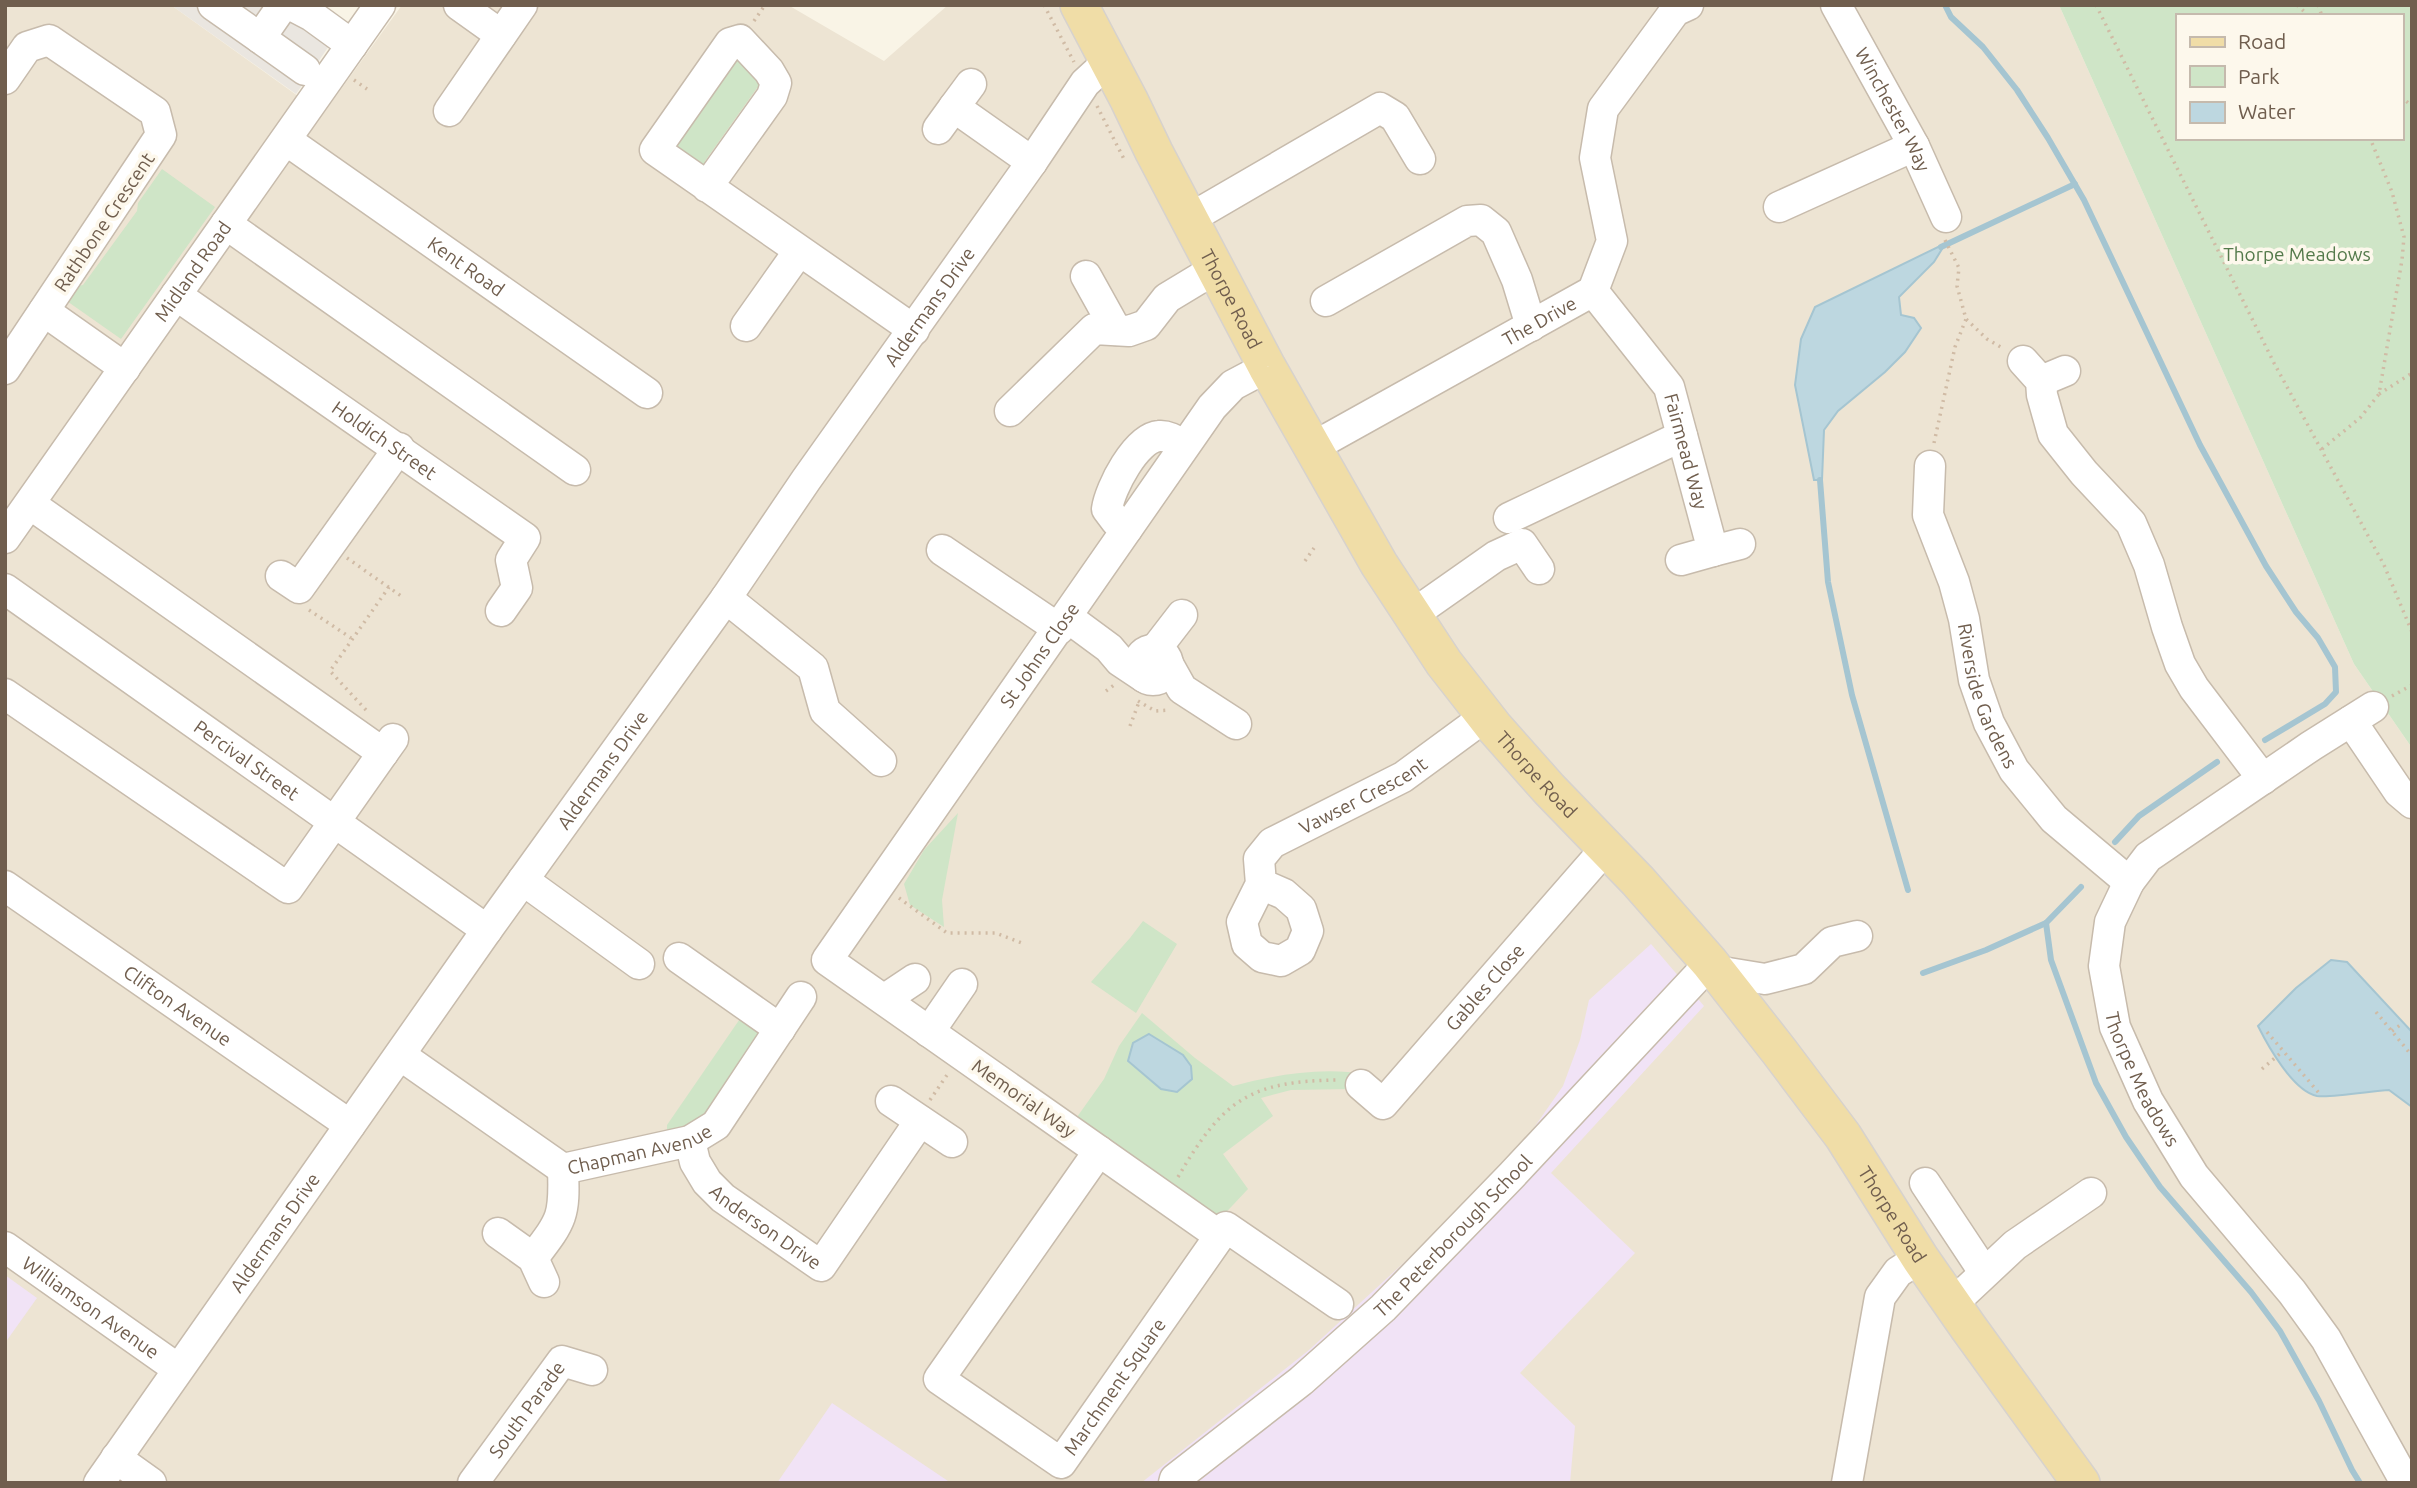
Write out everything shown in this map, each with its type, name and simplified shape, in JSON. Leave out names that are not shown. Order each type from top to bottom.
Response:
[{"type":"main road","name":"Thorpe Road","points":[[1079,5],[1267,367],[1379,564],[1445,664],[1549,789],[1713,967],[1843,1136],[1920,1258],[2081,1483]]},
{"type":"street","points":[[213,5],[305,70]]},
{"type":"street","points":[[260,38],[283,5]]},
{"type":"street","points":[[291,5],[312,16],[352,45]]},
{"type":"street","name":"Midland Road","points":[[5,538],[380,5]]},
{"type":"street","points":[[459,5],[501,35]]},
{"type":"street","points":[[449,111],[522,5]]},
{"type":"street","name":"Winchester Way","points":[[1836,5],[1914,146],[1946,217]]},
{"type":"street","name":"The Drive","points":[[1313,447],[1593,291],[1612,241],[1595,158],[1603,109],[1679,7]]},
{"type":"street","name":"Rathbone Crescent","points":[[5,79],[27,47],[49,40],[155,112],[161,135],[5,369]]},
{"type":"street","points":[[707,187],[772,96],[776,83],[769,71],[740,40],[730,43],[655,150],[707,187],[799,251],[914,330]]},
{"type":"street","name":"Aldermans Drive","points":[[99,1483],[486,930],[726,598],[1085,83],[1109,61]]},
{"type":"street","points":[[954,107],[1032,162]]},
{"type":"street","points":[[1189,219],[1380,108],[1395,117],[1420,159]]},
{"type":"street","name":"Kent Road","points":[[286,140],[647,393]]},
{"type":"street","points":[[1779,207],[1914,146]]},
{"type":"street","points":[[1326,301],[1467,221],[1481,220],[1496,232],[1517,280],[1531,326]]},
{"type":"street","points":[[226,224],[575,470]]},
{"type":"street","points":[[747,326],[799,251]]},
{"type":"street","points":[[1010,411],[1094,329],[1129,331],[1146,325],[1167,298],[1215,269]]},
{"type":"street","points":[[1086,276],[1116,330]]},
{"type":"street","name":"Fairmead Way","points":[[1593,291],[1669,387],[1682,436],[1726,548],[1681,560]]},
{"type":"street","name":"Holdich Street","points":[[176,295],[526,538],[511,559],[517,588],[501,611]]},
{"type":"street","name":"Rathbone Crescent","points":[[44,311],[125,368]]},
{"type":"street","name":"St Johns Close","points":[[827,960],[1212,407],[1233,385],[1267,367]]},
{"type":"street","points":[[2043,371],[2042,395],[2053,434],[2084,473],[2131,523],[2149,565],[2166,627],[2180,664],[2194,688],[2263,779]]},
{"type":"street","points":[[1509,518],[1682,436]]},
{"type":"street","points":[[290,582],[328,545],[399,448]]},
{"type":"street","name":"Riverside Gardens","points":[[1930,466],[1928,515],[1954,582],[1964,619],[1974,680],[1989,723],[2014,770],[2054,819],[2129,882]]},
{"type":"street","points":[[5,694],[288,888],[388,746],[30,504]]},
{"type":"street","points":[[1412,615],[1496,556],[1522,544],[1539,569]]},
{"type":"street","points":[[942,550],[1109,648],[1120,661],[1152,673],[1236,724]]},
{"type":"street","name":"Percival Street","points":[[5,589],[486,930]]},
{"type":"street","points":[[726,598],[813,668],[825,711],[881,761]]},
{"type":"street","name":"Thorpe Meadows","points":[[2406,1483],[2326,1339],[2292,1292],[2194,1176],[2148,1101],[2115,1027],[2104,966],[2110,922],[2129,882],[2148,857],[2362,714],[2399,792],[2412,803]]},
{"type":"street","name":"Vawser Crescent","points":[[1261,884],[1259,859],[1272,843],[1403,777],[1486,716]]},
{"type":"street","name":"Gables Close","points":[[1361,1085],[1383,1104],[1606,848]]},
{"type":"street","points":[[523,880],[639,964]]},
{"type":"street","name":"Clifton Avenue","points":[[5,886],[350,1125]]},
{"type":"street","points":[[1713,967],[1765,979],[1804,969],[1832,942],[1857,936]]},
{"type":"street","points":[[679,958],[780,1029]]},
{"type":"street","name":"Memorial Way","points":[[827,960],[961,1055],[1005,1072],[1099,1151],[1220,1236]]},
{"type":"street","name":"The Peterborough School","points":[[1174,1483],[1175,1479],[1301,1381],[1383,1308],[1713,967]]},
{"type":"street","points":[[929,1032],[962,984]]},
{"type":"street","name":"Chapman Avenue","points":[[400,1055],[563,1169],[690,1141],[716,1125],[801,998]]},
{"type":"street","points":[[910,1114],[952,1142]]},
{"type":"street","name":"Anderson Drive","points":[[690,1141],[695,1162],[707,1182],[723,1198],[821,1266],[910,1114]]},
{"type":"street","name":"Marchment Square","points":[[1099,1151],[939,1379],[1062,1463],[1220,1236]]},
{"type":"street","points":[[498,1233],[539,1270],[564,1234],[563,1169]]},
{"type":"street","points":[[1925,1183],[1984,1272]]},
{"type":"street","points":[[1952,1304],[2015,1245],[2091,1193]]},
{"type":"street","points":[[1220,1236],[1226,1227],[1338,1304]]},
{"type":"street","name":"Williamson Avenue","points":[[5,1247],[178,1368]]},
{"type":"street","points":[[1847,1483],[1881,1297],[1898,1272],[1920,1258]]},
{"type":"street","name":"South Parade","points":[[473,1483],[562,1361],[592,1370]]},
{"type":"street","points":[[116,1458],[151,1483]]},
{"type":"path","points":[[2096,5],[2274,363],[2384,565],[2412,632]]},
{"type":"path","points":[[352,78],[367,89]]},
{"type":"path","points":[[2371,140],[2392,192],[2404,237],[2379,394]]},
{"type":"path","points":[[1951,253],[1959,268],[1957,286],[1966,319],[1987,339],[2043,371]]},
{"type":"path","points":[[1930,466],[1943,395],[1955,347],[1966,319]]},
{"type":"path","points":[[2322,449],[2360,418],[2379,394],[2412,373]]},
{"type":"path","points":[[328,545],[404,598]]},
{"type":"path","points":[[1305,561],[1314,548]]},
{"type":"path","points":[[290,582],[301,605],[351,638]]},
{"type":"path","points":[[366,710],[330,671],[389,587]]},
{"type":"path","points":[[1106,691],[1152,673]]},
{"type":"path","points":[[1130,726],[1152,673]]},
{"type":"path","points":[[880,885],[947,933],[996,933],[1021,943],[1022,940]]},
{"type":"path","points":[[2376,1012],[2409,1052]]},
{"type":"path","points":[[2392,1031],[2403,1023]]},
{"type":"path","points":[[2267,1032],[2319,1093]]},
{"type":"path","points":[[2262,1069],[2283,1051]]},
{"type":"path","points":[[910,1114],[961,1055]]},
{"type":"path","points":[[1163,1197],[1174,1185],[1215,1121],[1233,1105],[1264,1088],[1306,1080],[1343,1080],[1361,1085]]},
{"type":"shaded area","points":[[5,5],[171,5],[323,114],[402,5],[788,5],[884,61],[948,5],[2059,5],[2354,664],[2412,748],[2412,1483],[5,1483]]},
{"type":"shaded area","points":[[171,5],[310,5],[342,27],[296,94]]},
{"type":"shaded area","points":[[1651,944],[1704,1006],[1551,1173],[1635,1253],[1520,1373],[1575,1426],[1570,1483],[1141,1483],[1309,1350],[1447,1223],[1522,1145],[1563,1086],[1580,1040],[1589,1000]]},
{"type":"shaded area","points":[[5,1275],[37,1298],[5,1343]]},
{"type":"shaded area","points":[[832,1403],[951,1483],[777,1483]]},
{"type":"green space","name":"Thorpe Meadows","points":[[2059,5],[2412,5],[2412,748],[2354,664]]},
{"type":"green space","points":[[740,55],[763,87],[757,88],[705,161],[706,167],[678,157],[675,140],[728,67]]},
{"type":"green space","points":[[162,169],[215,207],[121,339],[64,299],[72,287],[83,285],[137,211],[138,203]]},
{"type":"green space","points":[[958,813],[942,900],[944,927],[910,905],[904,884],[924,850]]},
{"type":"green space","points":[[1143,921],[1177,944],[1136,1013],[1091,982]]},
{"type":"green space","points":[[746,1010],[774,1030],[713,1122],[667,1143],[667,1125]]},
{"type":"green space","points":[[1142,1013],[1233,1086],[1300,1073],[1333,1071],[1367,1074],[1352,1089],[1291,1090],[1261,1098],[1273,1116],[1223,1154],[1248,1189],[1216,1223],[1174,1185],[1077,1117],[1104,1079],[1119,1046]]},
{"type":"water","points":[[1940,246],[1942,249],[1934,262],[1899,297],[1901,315],[1914,318],[1921,328],[1905,352],[1838,411],[1824,430],[1822,480],[1814,480],[1795,385],[1801,339],[1815,307]]},
{"type":"water","points":[[2331,960],[2347,962],[2412,1032],[2412,1107],[2389,1090],[2324,1096],[2308,1092],[2290,1077],[2262,1035],[2258,1026],[2296,988]]},
{"type":"water","points":[[1149,1034],[1183,1055],[1191,1066],[1192,1079],[1177,1092],[1161,1089],[1128,1061],[1133,1043]]},
{"type":"waterway","points":[[1945,5],[1951,17],[1983,47],[2017,90],[2048,138],[2084,200],[2200,445],[2266,566],[2296,612],[2318,638],[2335,667],[2336,692],[2325,704],[2265,740]]},
{"type":"waterway","points":[[1941,247],[2075,184]]},
{"type":"waterway","points":[[1820,480],[1828,582],[1852,695],[1908,890]]},
{"type":"waterway","points":[[2115,842],[2139,816],[2217,762]]},
{"type":"waterway","points":[[2081,887],[2046,923],[2051,960],[2096,1083],[2126,1137],[2160,1187],[2251,1292],[2280,1331],[2360,1483]]},
{"type":"waterway","points":[[1923,973],[1986,950],[2046,923]]}]
